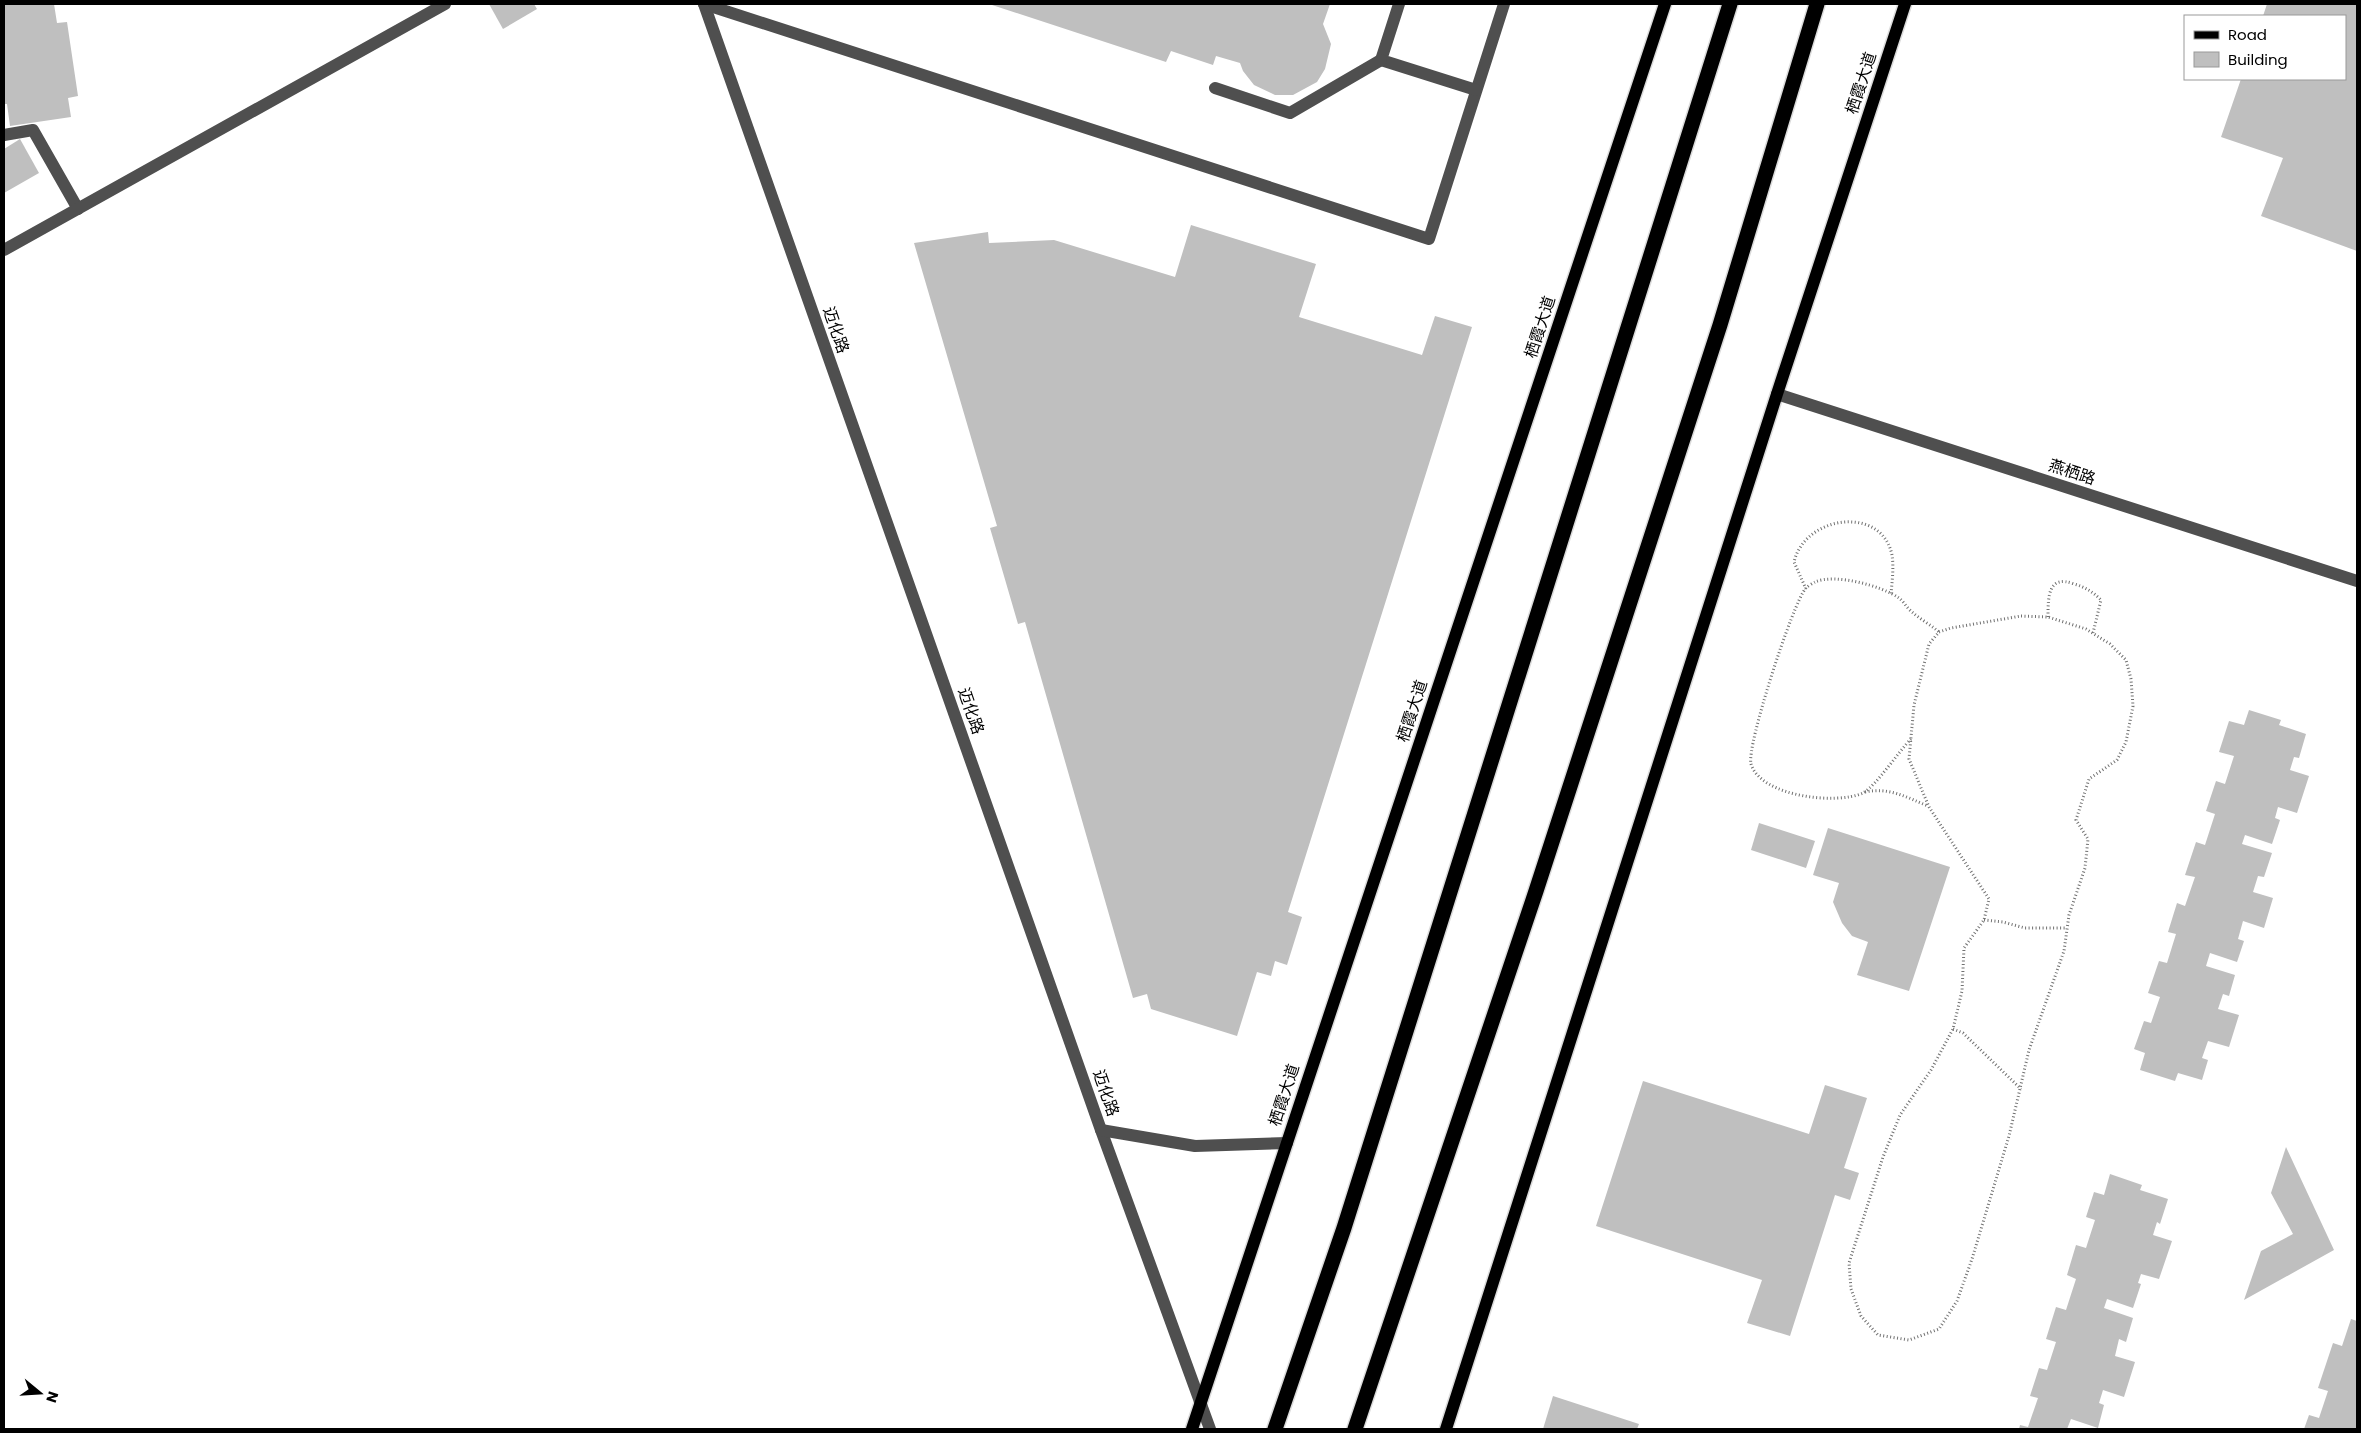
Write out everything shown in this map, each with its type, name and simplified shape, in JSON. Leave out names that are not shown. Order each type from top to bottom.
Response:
[{"type":"highway","points":[[1275,1429],[1347,1218],[1730,4]]},
{"type":"highway","points":[[1355,1429],[1539,882],[1717,334],[1817,4]]},
{"type":"main road","name":"栖霞大道","points":[[1192,1429],[1665,4]]},
{"type":"main road","name":"栖霞大道","points":[[1446,1429],[1777,394],[1905,4]]},
{"type":"street","points":[[4,250],[444,4]]},
{"type":"street","points":[[704,4],[1429,239],[1504,4]]},
{"type":"street","name":"迈化路","points":[[704,4],[1101,1130],[1210,1429]]},
{"type":"street","points":[[1215,88],[1290,112],[1381,60],[1400,4]]},
{"type":"street","points":[[1381,60],[1476,90]]},
{"type":"street","points":[[4,135],[33,130],[78,208]]},
{"type":"street","name":"燕栖路","points":[[1777,394],[2357,581]]},
{"type":"street","points":[[1101,1130],[1195,1146],[1287,1143]]},
{"type":"path","points":[[1806,589],[1794,562],[1803,542],[1824,526],[1854,522],[1868,525],[1883,538],[1892,554],[1891,594]]},
{"type":"path","points":[[1929,807],[1897,792],[1875,790],[1844,798],[1803,796],[1782,790],[1758,777],[1750,763],[1754,732],[1794,613],[1806,589],[1816,582],[1831,579],[1857,582],[1891,594],[1899,598],[1913,613],[1939,632]]},
{"type":"path","points":[[2048,617],[2048,604],[2052,586],[2057,581],[2064,580],[2094,592],[2101,600],[2094,633]]},
{"type":"path","points":[[2021,616],[2048,617],[2094,633],[2110,644],[2126,660],[2131,679],[2133,706],[2126,742],[2117,760],[2089,778],[2076,820],[2088,839],[2086,868],[2069,915],[2064,951],[2029,1050],[2021,1089],[1972,1259],[1957,1301],[1939,1329],[1909,1340],[1878,1335],[1861,1316],[1851,1290],[1849,1263],[1883,1157],[1900,1115],[1931,1070],[1953,1029],[1962,991],[1964,948],[1984,920],[1989,899],[1929,807],[1909,759],[1914,705],[1929,644],[1939,632],[1951,628],[2021,616]]},
{"type":"path","points":[[1864,792],[1911,739]]},
{"type":"path","points":[[1984,920],[2025,928],[2067,928]]},
{"type":"path","points":[[1953,1029],[1963,1033],[2021,1089]]},
{"type":"building","points":[[4,4],[54,4],[57,23],[67,22],[78,96],[68,98],[71,117],[10,126],[7,104],[4,104]]},
{"type":"building","points":[[489,4],[534,4],[537,9],[503,29]]},
{"type":"building","points":[[989,4],[1330,4],[1323,24],[1331,44],[1325,69],[1317,82],[1293,95],[1275,95],[1254,85],[1243,71],[1240,63],[1216,56],[1213,65],[1171,51],[1166,62]]},
{"type":"building","points":[[2267,4],[2357,4],[2357,251],[2261,216],[2283,158],[2221,137],[2241,80],[2346,80],[2346,15],[2263,15]]},
{"type":"building","points":[[20,139],[39,173],[4,193],[4,149]]},
{"type":"building","points":[[1191,225],[1316,264],[1299,317],[1422,355],[1435,316],[1472,327],[1288,912],[1302,917],[1287,965],[1275,961],[1271,976],[1257,972],[1237,1036],[1151,1009],[1147,994],[1133,998],[1025,622],[1018,624],[990,528],[997,526],[914,243],[988,232],[989,243],[1054,240],[1175,277]]},
{"type":"building","points":[[2249,710],[2281,720],[2279,725],[2306,734],[2299,758],[2294,757],[2290,770],[2309,776],[2297,813],[2278,807],[2275,818],[2280,820],[2272,844],[2245,835],[2242,844],[2272,853],[2264,877],[2258,876],[2253,892],[2273,898],[2264,928],[2243,921],[2238,939],[2244,941],[2237,962],[2210,953],[2206,966],[2235,975],[2229,996],[2223,994],[2218,1009],[2239,1015],[2229,1047],[2208,1041],[2202,1058],[2208,1060],[2202,1080],[2178,1073],[2175,1081],[2140,1070],[2145,1053],[2134,1049],[2144,1021],[2151,1023],[2160,997],[2148,993],[2159,961],[2167,963],[2176,934],[2168,932],[2177,903],[2185,906],[2195,877],[2185,875],[2196,842],[2205,845],[2215,814],[2206,811],[2216,781],[2225,784],[2234,756],[2219,752],[2229,721],[2244,725]]},
{"type":"building","points":[[1759,823],[1815,841],[1806,868],[1751,850]]},
{"type":"building","points":[[1828,828],[1950,867],[1909,991],[1857,975],[1868,942],[1852,936],[1842,923],[1833,902],[1839,883],[1813,875]]},
{"type":"building","points":[[1643,1081],[1809,1134],[1825,1085],[1867,1098],[1844,1168],[1859,1173],[1850,1200],[1835,1195],[1790,1336],[1747,1323],[1762,1280],[1596,1226]]},
{"type":"building","points":[[2286,1147],[2334,1250],[2244,1300],[2261,1251],[2293,1234],[2271,1193]]},
{"type":"building","points":[[2110,1174],[2142,1185],[2140,1190],[2168,1199],[2160,1224],[2157,1222],[2153,1235],[2172,1241],[2159,1279],[2141,1274],[2138,1283],[2141,1284],[2133,1308],[2107,1299],[2104,1308],[2133,1318],[2126,1342],[2119,1339],[2115,1356],[2135,1362],[2124,1397],[2103,1390],[2099,1403],[2104,1405],[2098,1428],[2071,1419],[2067,1429],[2019,1429],[2020,1425],[2028,1427],[2038,1398],[2030,1396],[2039,1368],[2047,1370],[2056,1342],[2046,1339],[2056,1307],[2066,1310],[2076,1279],[2067,1275],[2076,1245],[2086,1248],[2095,1220],[2086,1217],[2094,1192],[2104,1195]]},
{"type":"building","points":[[2351,1319],[2357,1321],[2357,1429],[2304,1429],[2309,1415],[2319,1418],[2328,1391],[2318,1388],[2333,1343],[2342,1346]]},
{"type":"building","points":[[1553,1396],[1639,1424],[1637,1429],[1543,1429]]}]
